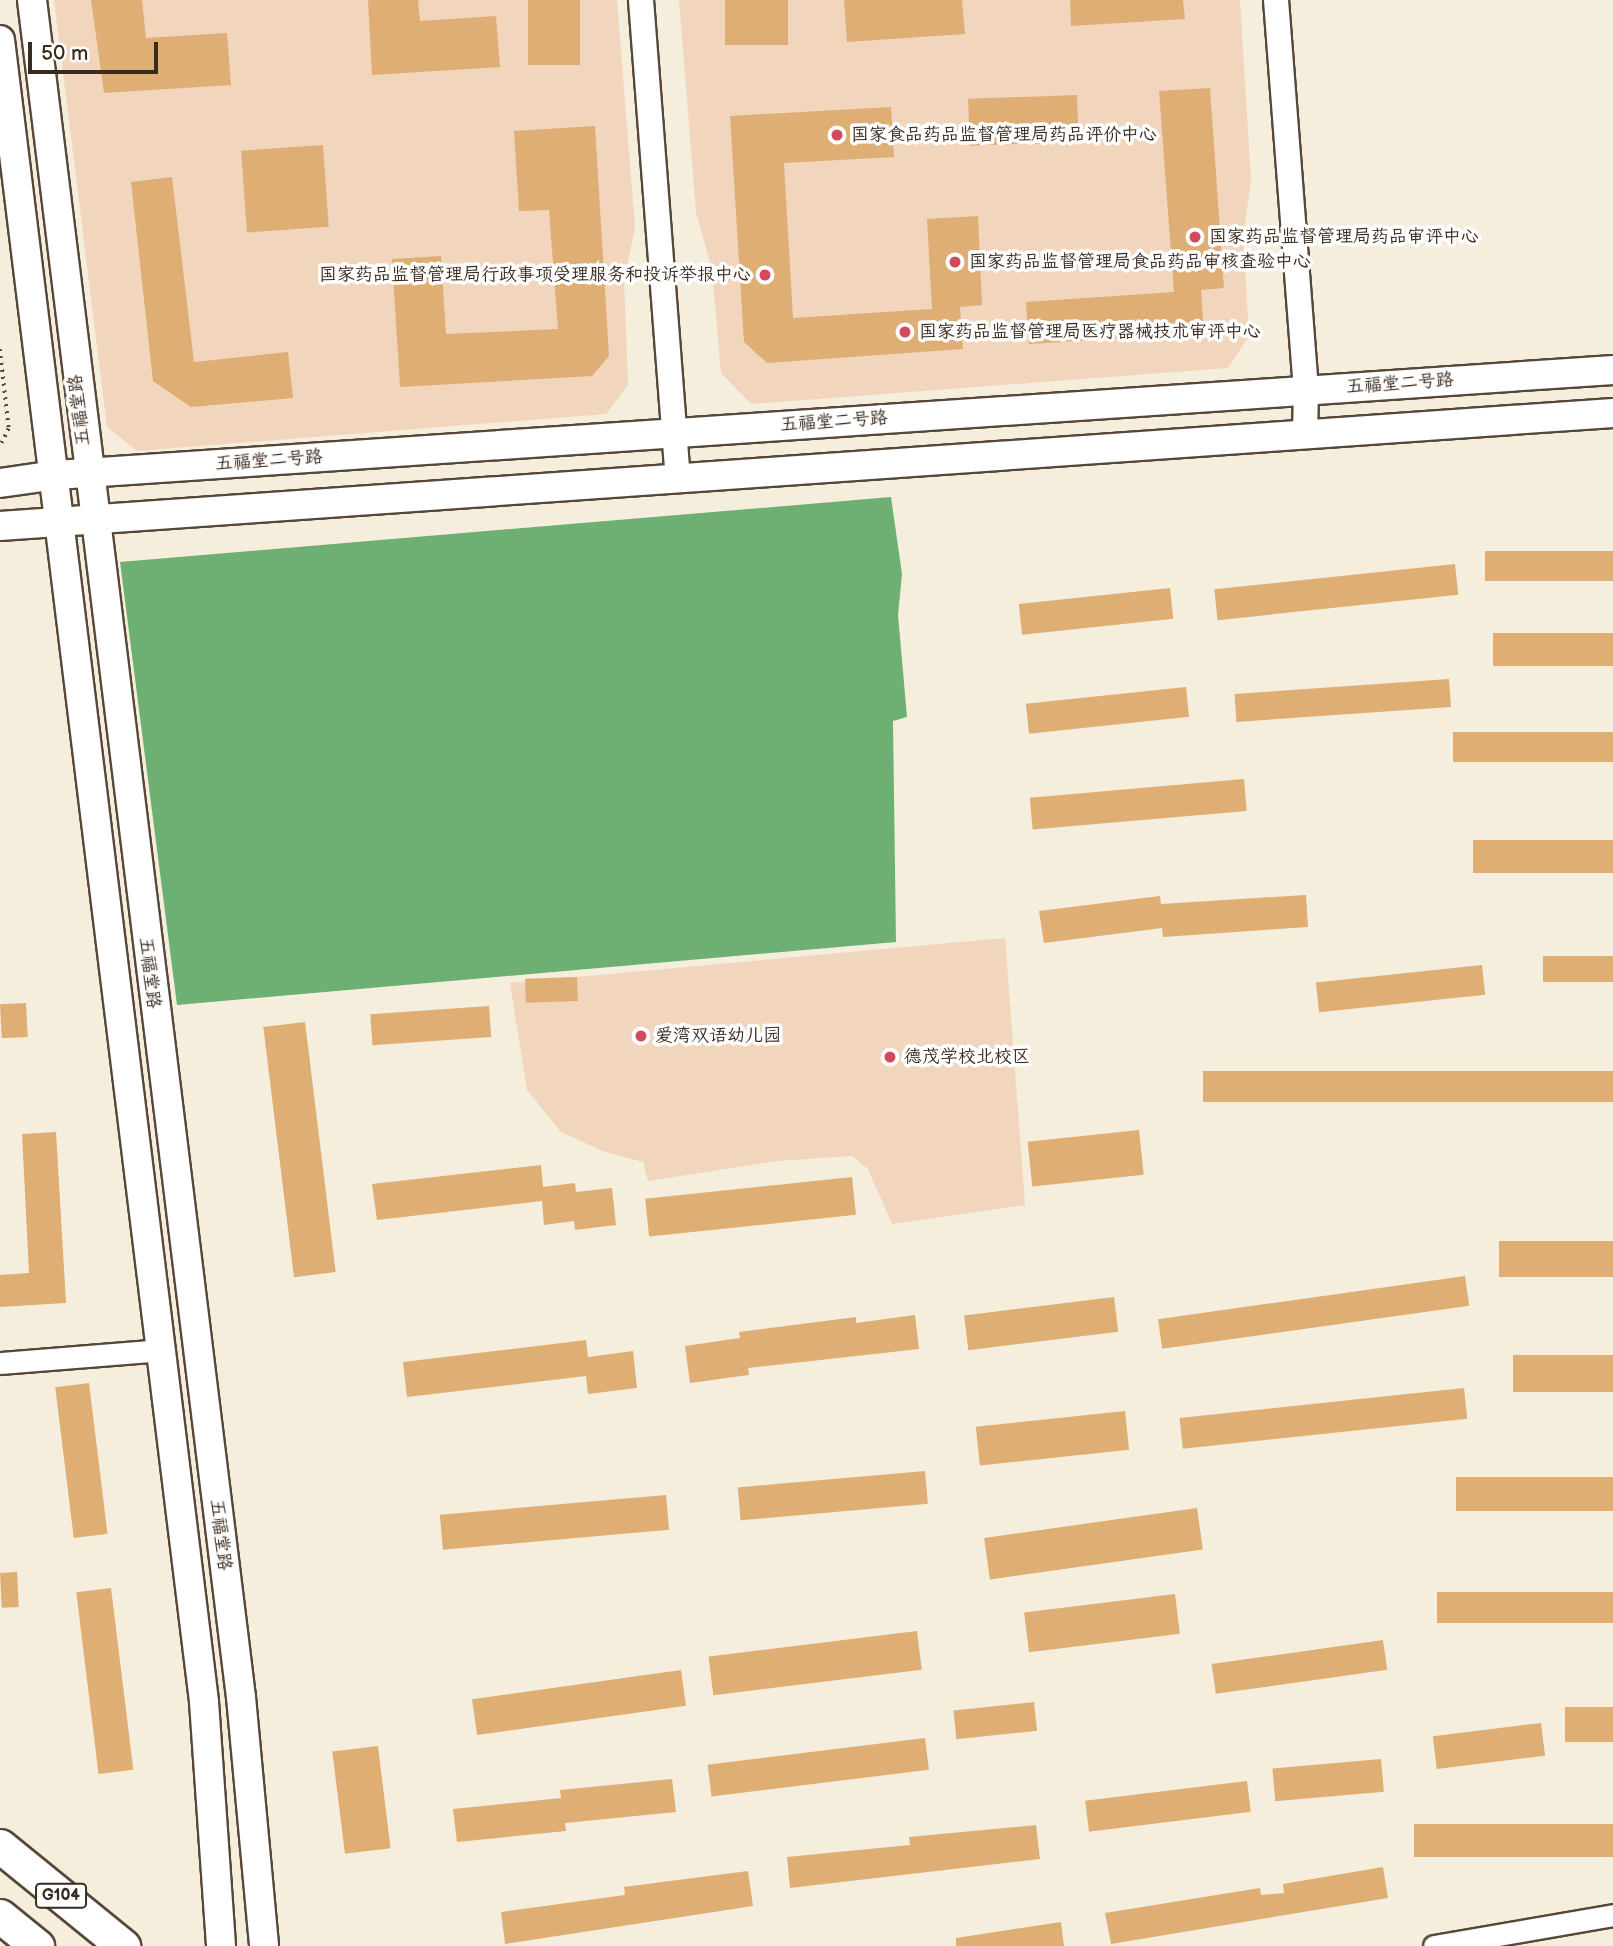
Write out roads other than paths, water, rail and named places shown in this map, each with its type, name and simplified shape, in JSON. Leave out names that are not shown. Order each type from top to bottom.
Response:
[{"type":"highway","name":"G104","points":[[0,1846],[123,1946]]},
{"type":"highway","points":[[0,1916],[37,1946]]},
{"type":"main road","name":"五福堂路","points":[[32,0],[92,517],[241,1697],[264,1946]]},
{"type":"main road","name":"五福堂路","points":[[0,40],[56,475],[204,1702],[221,1946]]},
{"type":"main road","name":"五福堂二号路","points":[[0,483],[56,475],[1613,370]]},
{"type":"main road","points":[[0,526],[92,517],[1613,413]]},
{"type":"street","points":[[641,0],[678,477]]},
{"type":"street","points":[[1276,0],[1306,390],[1305,434]]},
{"type":"street","points":[[0,1363],[161,1350]]},
{"type":"street","points":[[1434,1946],[1613,1915]]},
{"type":"place","name":"国家食品药品监督管理局药品评价中心","points":[[837,135]]},
{"type":"place","name":"国家药品监督管理局药品审评中心","points":[[1195,237]]},
{"type":"place","name":"国家药品监督管理局食品药品审核查验中心","points":[[955,262]]},
{"type":"place","name":"国家药品监督管理局行政事项受理服务和投诉举报中心","points":[[765,275]]},
{"type":"place","name":"国家药品监督管理局医疗器械技术审评中心","points":[[905,332]]},
{"type":"place","name":"爱湾双语幼儿园","points":[[641,1036]]},
{"type":"place","name":"德茂学校北校区","points":[[890,1057]]}]
